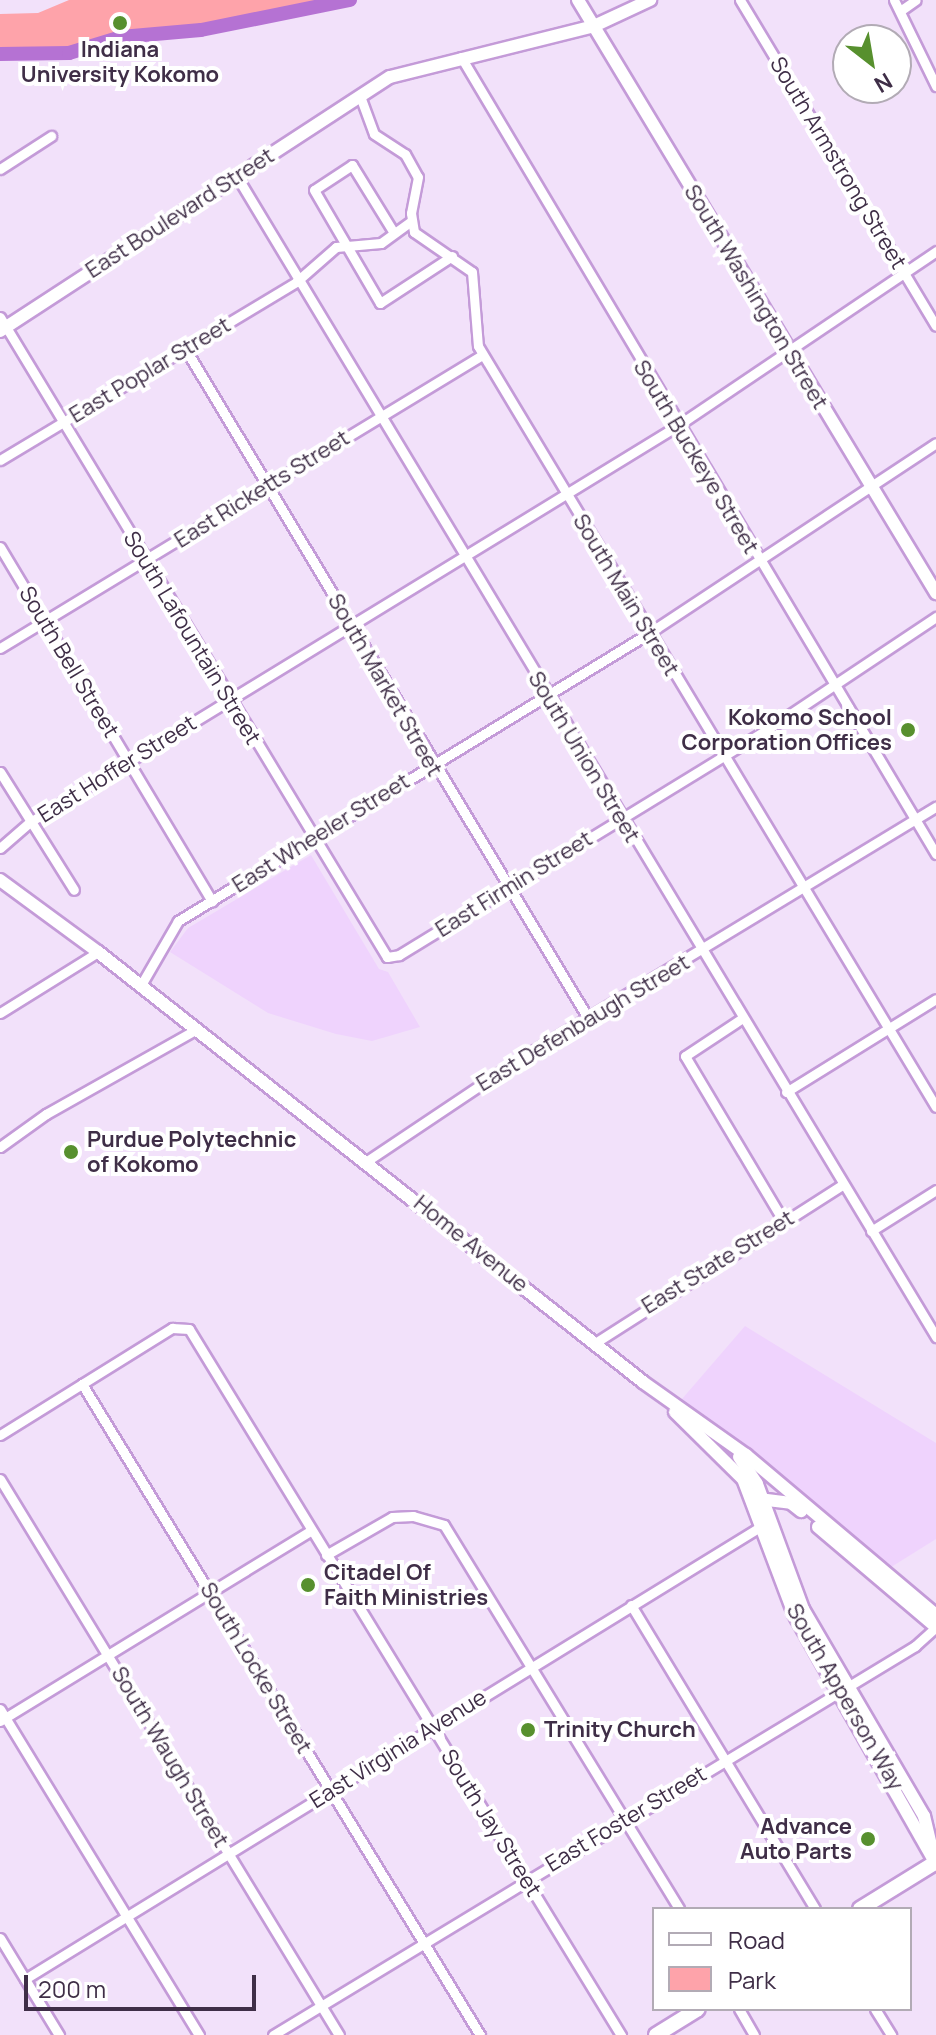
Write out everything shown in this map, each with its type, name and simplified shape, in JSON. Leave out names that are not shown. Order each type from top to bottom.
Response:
[{"type":"main road","name":"South Washington Street","points":[[578,0],[936,593]]},
{"type":"main road","name":"East Boulevard Street","points":[[2,325],[360,96],[409,69],[594,26],[650,0]]},
{"type":"main road","name":"Home Avenue","points":[[0,880],[141,985],[643,1382],[720,1438],[936,1615]]},
{"type":"main road","name":"South Apperson Way","points":[[643,1382],[732,1463],[758,1498]]},
{"type":"main road","name":"South Apperson Way","points":[[720,1438],[751,1472],[766,1523],[803,1609],[842,1687],[924,1816],[936,1863]]},
{"type":"main road","points":[[758,1498],[791,1503],[936,1627]]},
{"type":"main road","points":[[863,1907],[936,1863]]},
{"type":"main road","points":[[656,2035],[695,2011]]},
{"type":"street","name":"South Armstrong Street","points":[[740,0],[936,326]]},
{"type":"street","points":[[894,0],[936,86]]},
{"type":"street","points":[[900,11],[916,0]]},
{"type":"street","name":"South Buckeye Street","points":[[461,57],[677,426],[936,854]]},
{"type":"street","points":[[360,96],[374,134],[405,154],[418,177],[410,222]]},
{"type":"street","points":[[0,169],[51,136]]},
{"type":"street","points":[[394,233],[352,165],[314,190],[380,303],[452,256]]},
{"type":"street","name":"South Union Street","points":[[236,175],[700,953],[936,1337]]},
{"type":"street","name":"East Poplar Street","points":[[0,460],[186,350],[298,278],[327,253],[347,246],[381,243],[410,222]]},
{"type":"street","name":"South Main Street","points":[[410,222],[422,241],[452,256],[472,272],[477,292],[473,327],[482,355],[801,890],[936,1107]]},
{"type":"street","name":"East Hoffer Street","points":[[0,848],[30,822],[677,426],[936,251]]},
{"type":"street","name":"South Lafountain Street","points":[[2,325],[387,957]]},
{"type":"street","name":"South Market Street","points":[[186,350],[432,765],[588,1018]]},
{"type":"street","name":"East Ricketts Street","points":[[0,648],[482,355]]},
{"type":"street","name":"East Wheeler Street","points":[[141,985],[178,921],[649,633],[760,563],[936,443]]},
{"type":"street","name":"South Bell Street","points":[[0,547],[212,901]]},
{"type":"street","name":"East Firmin Street","points":[[387,957],[399,955],[723,757],[936,617]]},
{"type":"street","points":[[0,772],[74,890]]},
{"type":"street","name":"East Defenbaugh Street","points":[[367,1161],[588,1018],[700,953],[936,807]]},
{"type":"street","points":[[0,1013],[98,952]]},
{"type":"street","points":[[786,1092],[936,999]]},
{"type":"street","points":[[741,1019],[685,1056],[784,1222]]},
{"type":"street","points":[[0,1147],[46,1114],[197,1029]]},
{"type":"street","name":"East State Street","points":[[595,1343],[842,1185]]},
{"type":"street","points":[[871,1231],[936,1190]]},
{"type":"street","name":"South Jay Street","points":[[82,1384],[183,1326],[621,2035]]},
{"type":"street","points":[[0,1435],[82,1384]]},
{"type":"street","name":"South Locke Street","points":[[82,1384],[480,2035]]},
{"type":"street","name":"South Waugh Street","points":[[0,1479],[339,2035]]},
{"type":"street","points":[[326,1555],[392,1517],[437,1521],[452,1535],[678,1907]]},
{"type":"street","name":"East Virginia Avenue","points":[[25,1979],[766,1523]]},
{"type":"street","points":[[199,2035],[2,1716],[310,1531]]},
{"type":"street","points":[[631,1605],[814,1907]]},
{"type":"street","name":"East Foster Street","points":[[273,2035],[842,1687],[915,1646],[936,1627]]},
{"type":"street","points":[[0,1938],[59,2035]]},
{"type":"street","points":[[740,2011],[754,2035]]},
{"type":"street","points":[[876,2011],[891,2035]]},
{"type":"shaded area","points":[[311,855],[379,969],[388,972],[420,1027],[372,1041],[336,1034],[268,1013],[170,952],[188,928]]},
{"type":"shaded area","points":[[745,1326],[936,1443],[936,1539],[888,1569],[682,1399]]},
{"type":"green space","name":"Indiana University Kokomo","points":[[69,0],[350,0],[201,30],[121,37],[69,53],[0,54],[0,14],[38,13]]},
{"type":"waterway","points":[[0,54],[69,53],[121,37],[201,30],[350,0]]},
{"type":"place","name":"Indiana University Kokomo","points":[[120,23]]},
{"type":"place","name":"Kokomo School Corporation Offices","points":[[908,730]]},
{"type":"place","name":"Purdue Polytechnic of Kokomo","points":[[71,1152]]},
{"type":"place","name":"Citadel Of Faith Ministries","points":[[308,1585]]},
{"type":"place","name":"Trinity Church","points":[[528,1730]]},
{"type":"place","name":"Advance Auto Parts","points":[[868,1839]]}]
